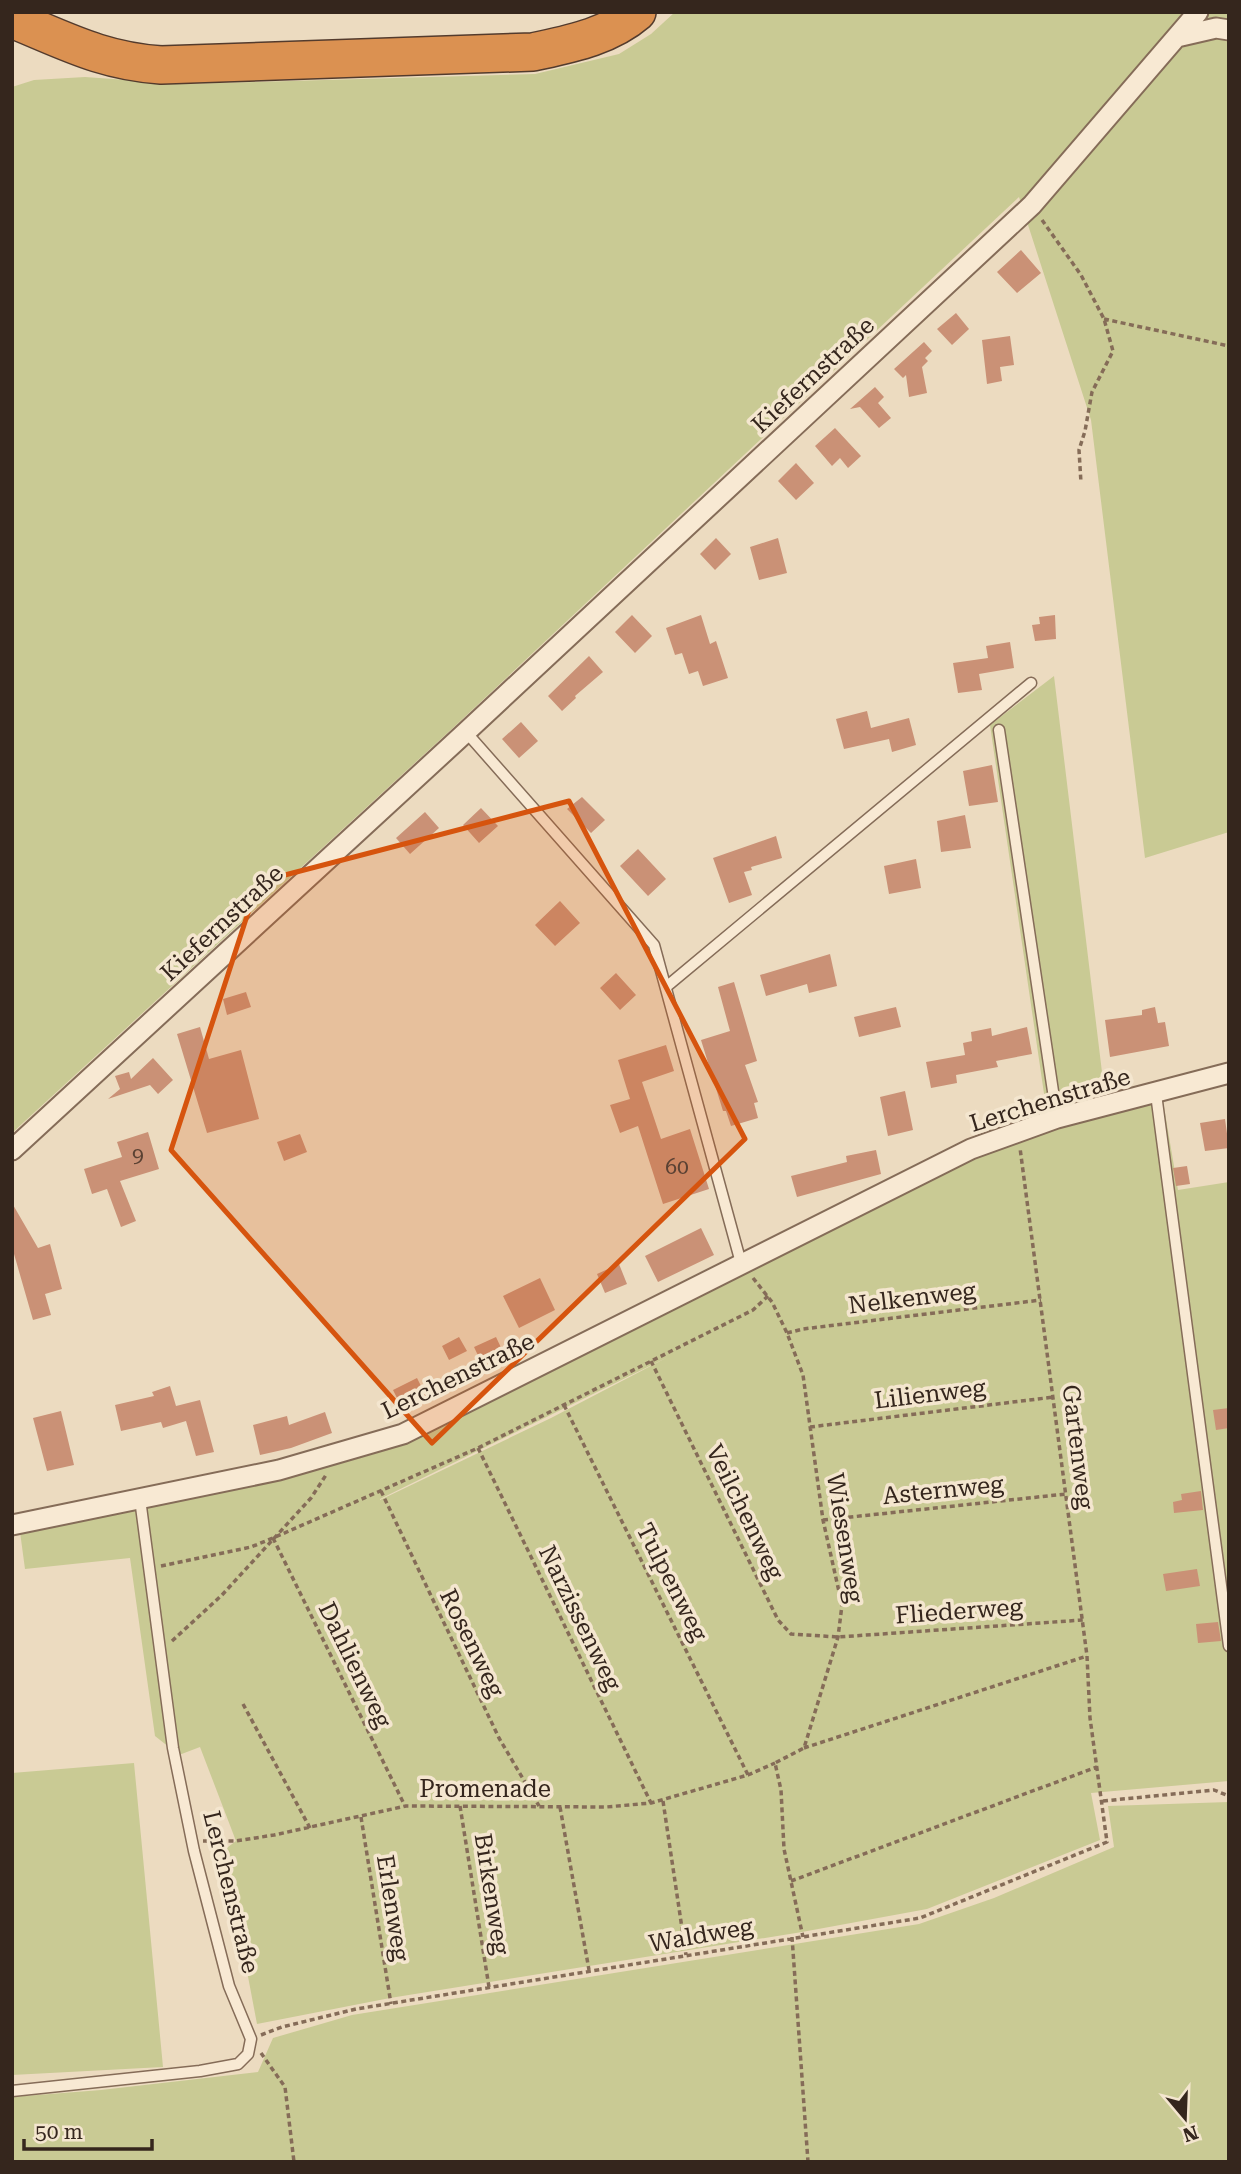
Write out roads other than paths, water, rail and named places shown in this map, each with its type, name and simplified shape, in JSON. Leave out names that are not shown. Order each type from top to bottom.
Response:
[{"type":"highway","points":[[57,12],[101,35],[130,43],[160,44],[531,31],[566,24],[598,12]]},
{"type":"highway","points":[[15,23],[95,54],[131,63],[161,65],[533,52],[603,33],[637,12]]},
{"type":"street","name":"Kiefernstraße","points":[[12,1150],[1032,205],[1198,12]]},
{"type":"street","points":[[1177,37],[1216,28],[1229,30]]},
{"type":"street","name":"Lerchenstraße","points":[[12,1525],[279,1469],[403,1433],[971,1149],[1058,1118],[1229,1073]]},
{"type":"lane","points":[[666,988],[1031,683]]},
{"type":"lane","points":[[999,730],[1058,1118]]},
{"type":"lane","points":[[466,732],[654,945],[741,1263]]},
{"type":"lane","points":[[1156,1094],[1229,1646]]},
{"type":"lane","name":"Lerchenstraße","points":[[12,2091],[200,2071],[238,2064],[248,2054],[251,2039],[229,1986],[192,1841],[173,1748],[140,1499]]}]
